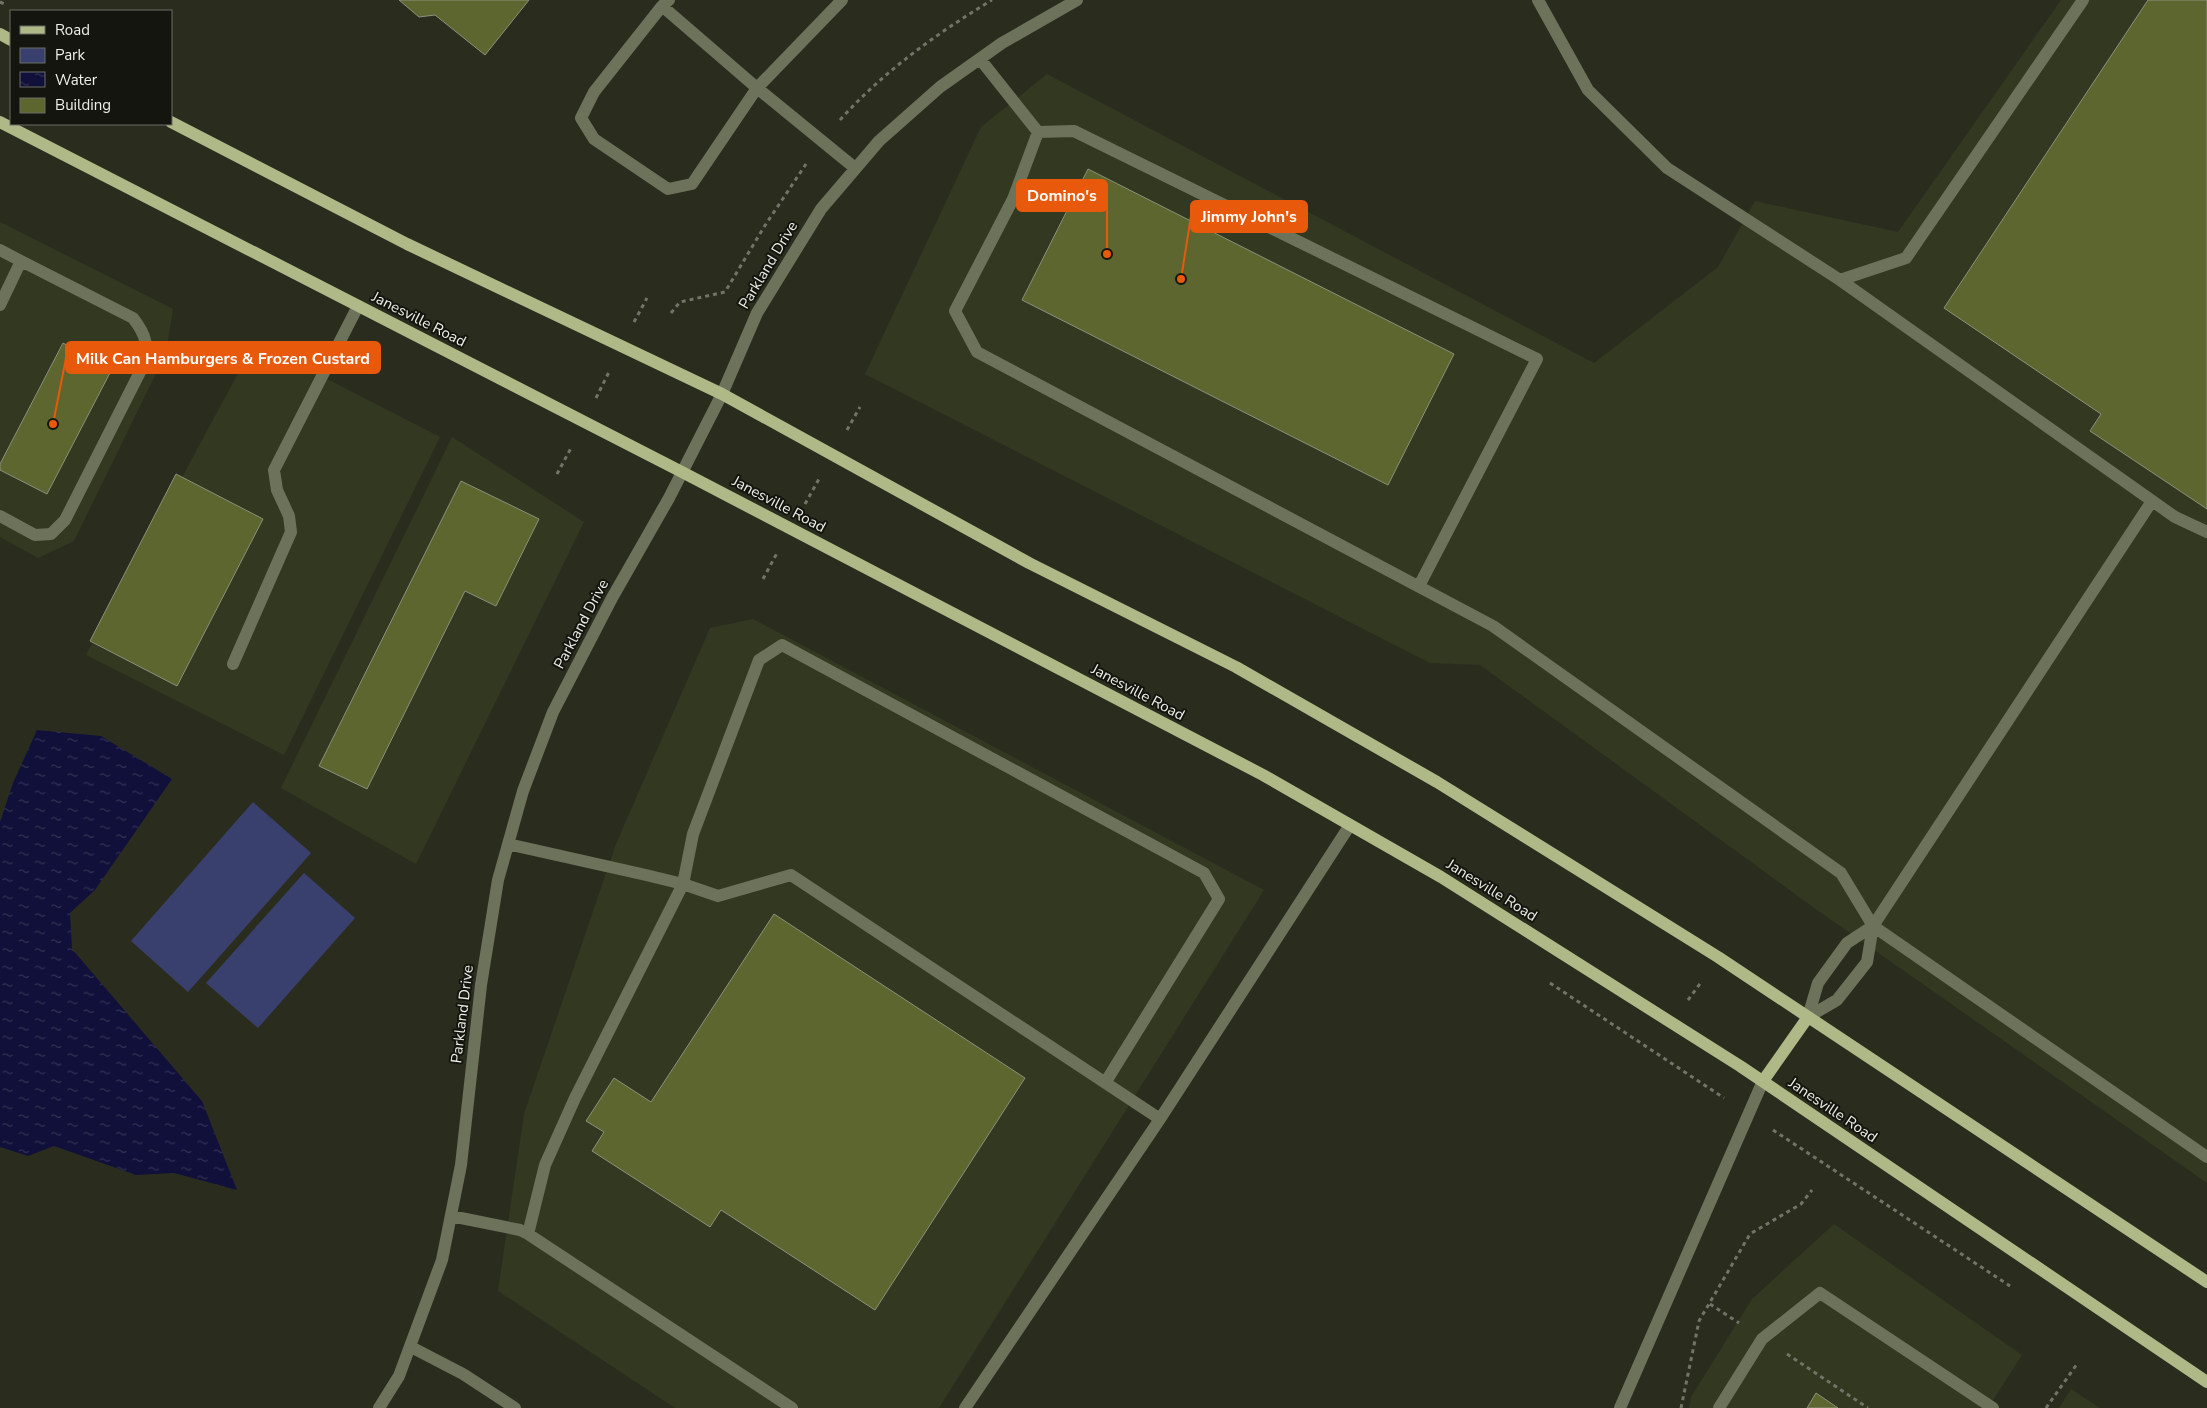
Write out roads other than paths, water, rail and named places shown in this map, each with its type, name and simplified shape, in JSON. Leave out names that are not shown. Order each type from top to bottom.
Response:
[{"type":"main road","name":"Janesville Road","points":[[0,122],[682,472],[1254,770],[1441,877],[1763,1082],[2207,1382]]},
{"type":"main road","points":[[172,123],[407,244],[722,394],[1029,563],[1236,667],[1429,777],[1718,957],[2207,1282]]},
{"type":"main road","points":[[1763,1082],[1808,1017]]},
{"type":"street","points":[[842,0],[757,88],[692,184],[668,189],[594,139],[581,118],[594,92],[665,3],[757,88],[855,168]]},
{"type":"street","name":"Parkland Drive","points":[[379,1408],[399,1376],[442,1260],[461,1165],[480,985],[498,880],[523,791],[553,712],[722,394],[757,313],[821,209],[879,141],[940,86],[1002,43],[1077,0]]},
{"type":"street","points":[[1538,0],[1588,90],[1668,168],[1840,280],[2175,517],[2207,532]]},
{"type":"street","points":[[1840,280],[1906,258],[2083,0]]},
{"type":"street","points":[[980,59],[1038,132]]},
{"type":"street","points":[[1038,132],[1074,131],[1537,359],[1419,586]]},
{"type":"street","points":[[1038,132],[1013,199],[956,311],[977,352],[1493,626],[1841,873],[1873,926],[2207,1157]]},
{"type":"street","points":[[0,250],[133,318],[142,330],[147,350],[143,366],[65,520],[51,534],[35,535],[0,516]]},
{"type":"street","points":[[0,305],[21,261]]},
{"type":"street","points":[[233,664],[291,532],[289,516],[277,490],[274,470],[358,306]]},
{"type":"street","points":[[1808,1017],[1837,1000],[1866,962],[1873,926],[2152,501]]},
{"type":"street","points":[[528,1234],[544,1165],[683,884],[693,834],[759,660],[782,645],[1204,873],[1219,899],[1105,1083]]},
{"type":"street","points":[[965,1408],[1160,1119],[1350,825]]},
{"type":"street","points":[[508,844],[683,884],[718,896],[791,875],[1160,1119]]},
{"type":"street","points":[[1808,1017],[1818,983],[1847,943],[1873,926]]},
{"type":"street","points":[[1620,1408],[1763,1082]]},
{"type":"street","points":[[451,1216],[520,1230],[528,1234],[792,1408]]},
{"type":"street","points":[[1718,1408],[1762,1339],[1820,1293],[1994,1408]]},
{"type":"street","points":[[411,1347],[463,1374],[515,1408]]},
{"type":"water","points":[[37,730],[101,736],[172,779],[95,890],[70,913],[72,949],[202,1101],[237,1190],[174,1173],[136,1175],[54,1146],[28,1156],[0,1147],[0,822],[13,783]]},
{"type":"place","name":"Domino's","points":[[1107,254]]},
{"type":"place","name":"Jimmy John's","points":[[1181,279]]},
{"type":"place","name":"Milk Can Hamburgers & Frozen Custard","points":[[53,424]]}]
